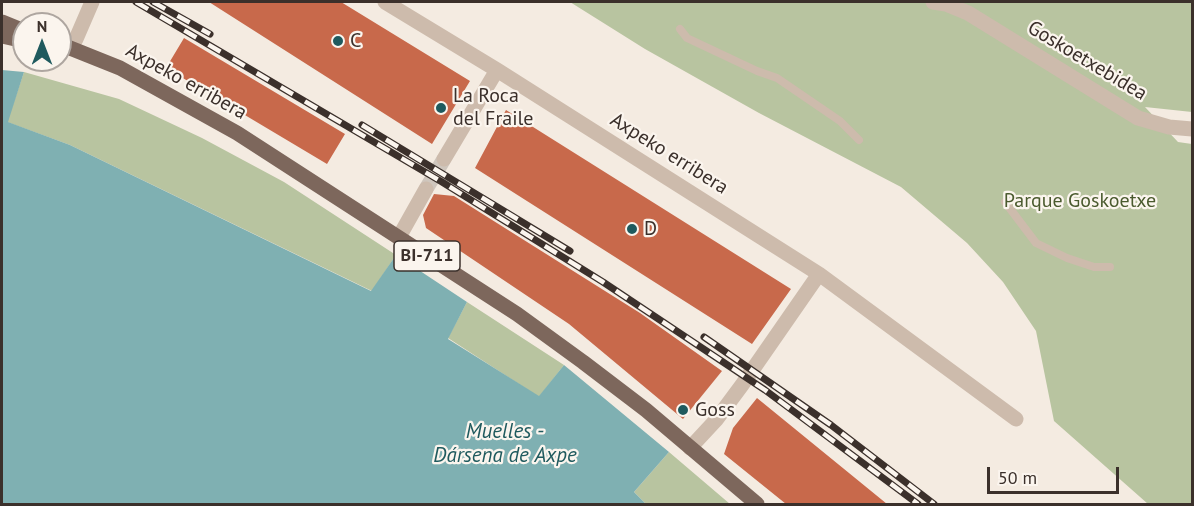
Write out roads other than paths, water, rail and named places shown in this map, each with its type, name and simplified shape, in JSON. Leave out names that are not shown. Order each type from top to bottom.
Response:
[{"type":"main road","name":"Axpeko erribera","points":[[72,49],[120,68],[237,133],[517,314],[583,362],[757,504]]},
{"type":"street","name":"Axpeko erribera","points":[[72,41],[76,39],[92,2]]},
{"type":"street","name":"Axpeko erribera","points":[[385,2],[497,70],[819,274],[1016,419]]},
{"type":"street","name":"Goskoetxebidea","points":[[933,2],[946,4],[968,13],[1138,118],[1169,127],[1192,129]]},
{"type":"street","points":[[444,159],[497,70]]},
{"type":"street","points":[[399,237],[426,189]]},
{"type":"street","points":[[690,448],[722,411],[819,274]]},
{"type":"lane","points":[[680,29],[687,38],[777,78],[840,121],[859,140]]},
{"type":"lane","points":[[1005,202],[1036,243],[1067,258],[1094,267],[1110,267]]},
{"type":"water","name":"Muelles - Dársena de Axpe","points":[[2,70],[24,72],[8,122],[70,145],[371,291],[396,255],[467,302],[448,339],[539,396],[564,365],[669,452],[634,492],[646,504],[2,504]]},
{"type":"tunnel","points":[[426,189],[444,159]]},
{"type":"railway","points":[[136,2],[442,182],[603,282],[765,390],[918,504]]},
{"type":"railway","points":[[153,2],[210,34]]},
{"type":"railway","points":[[362,125],[570,251]]},
{"type":"railway","points":[[704,337],[831,425],[934,504]]},
{"type":"place","name":"C","points":[[338,41]]},
{"type":"place","name":"La Roca del Fraile","points":[[441,108]]},
{"type":"place","name":"D","points":[[632,229]]},
{"type":"place","name":"Goss","points":[[683,410]]},
{"type":"park label","name":"Parque Goskoetxe","points":[[1080,201]]}]
